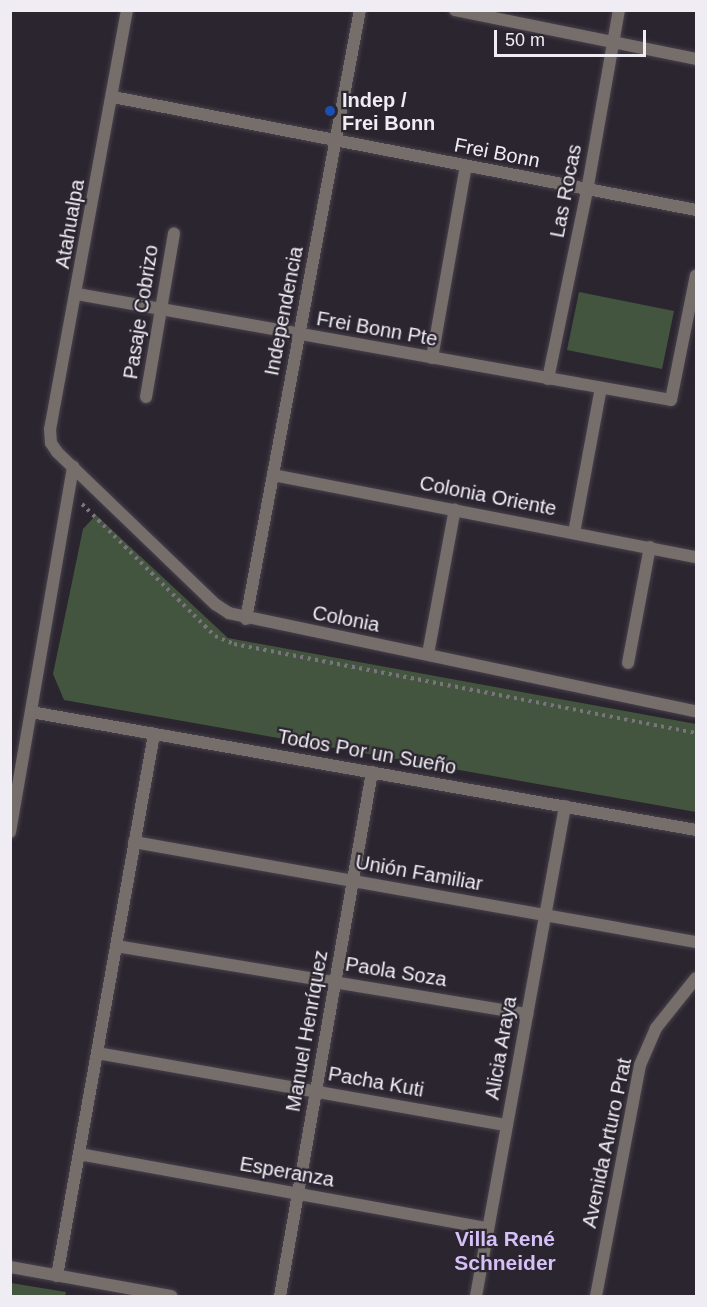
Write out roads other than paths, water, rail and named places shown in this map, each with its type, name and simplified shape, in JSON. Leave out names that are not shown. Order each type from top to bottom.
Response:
[{"type":"street","name":"Atahualpa","points":[[51,443],[50,429],[77,294],[127,10]]},
{"type":"street","name":"Independencia","points":[[246,620],[360,10]]},
{"type":"street","points":[[455,10],[696,58]]},
{"type":"street","name":"Las Rocas","points":[[548,379],[587,191],[618,10]]},
{"type":"street","name":"Frei Bonn","points":[[113,97],[587,191],[696,210]]},
{"type":"street","points":[[432,358],[466,166]]},
{"type":"street","name":"Pasaje Cobrizo","points":[[146,398],[163,309],[174,233]]},
{"type":"street","name":"Frei Bonn Pte","points":[[77,294],[671,400],[696,275]]},
{"type":"street","points":[[574,533],[601,388]]},
{"type":"street","name":"Colonia","points":[[51,443],[215,604],[246,620],[428,654],[696,711]]},
{"type":"street","points":[[10,832],[73,466]]},
{"type":"street","name":"Colonia Oriente","points":[[273,475],[696,556]]},
{"type":"street","points":[[428,654],[455,509]]},
{"type":"street","points":[[628,663],[650,547]]},
{"type":"street","name":"Todos Por un Sueño","points":[[31,712],[696,830]]},
{"type":"street","points":[[57,1276],[154,734]]},
{"type":"street","name":"Manuel Henríquez","points":[[280,1296],[372,772]]},
{"type":"street","name":"Alicia Araya","points":[[476,1296],[565,806]]},
{"type":"street","name":"Unión Familiar","points":[[134,842],[696,942]]},
{"type":"street","name":"Paola Soza","points":[[116,946],[527,1014]]},
{"type":"street","name":"Avenida Arturo Prat","points":[[596,1296],[640,1065],[656,1028],[696,978]]},
{"type":"street","name":"Pacha Kuti","points":[[97,1053],[507,1125]]},
{"type":"street","name":"Esperanza","points":[[79,1154],[488,1228]]},
{"type":"street","points":[[10,1267],[171,1296]]},
{"type":"place","name":"Indep / Frei Bonn","points":[[330,111]]},
{"type":"district","name":"Villa René Schneider","points":[[505,1251]]}]
